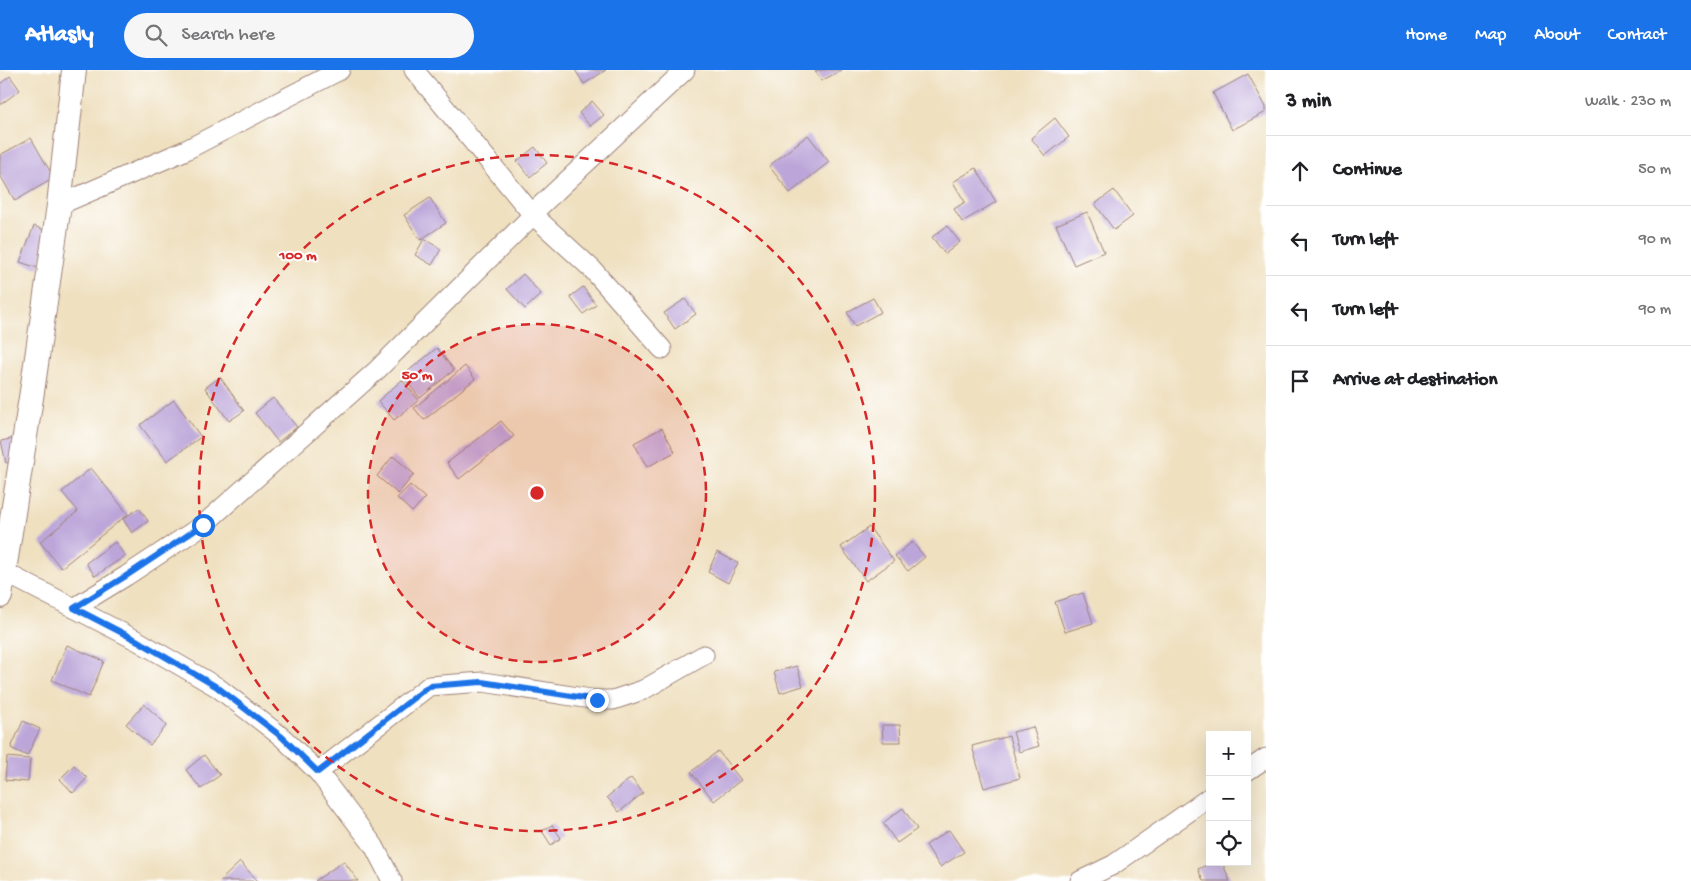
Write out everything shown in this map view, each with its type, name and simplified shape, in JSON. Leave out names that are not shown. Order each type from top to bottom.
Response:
[{"type":"street","points":[[0,596],[2,565],[33,385],[59,206],[74,70]]},
{"type":"street","points":[[59,206],[186,150],[340,70]]},
{"type":"street","points":[[414,70],[533,215],[592,269],[662,349]]},
{"type":"street","points":[[74,608],[203,525],[377,370],[546,201],[684,70]]},
{"type":"street","points":[[2,565],[74,608],[138,641],[217,687],[282,737],[318,772],[374,846],[392,881]]},
{"type":"street","points":[[318,772],[429,686],[482,682],[597,700],[613,700],[643,690],[704,655]]},
{"type":"street","points":[[1251,768],[1266,758]]},
{"type":"street","points":[[1080,881],[1113,865],[1206,800]]},
{"type":"building","points":[[575,70],[606,70],[584,84]]},
{"type":"building","points":[[815,70],[842,70],[821,81]]},
{"type":"building","points":[[1248,74],[1266,107],[1266,112],[1232,130],[1213,93]]},
{"type":"building","points":[[10,76],[20,90],[0,105],[0,84]]},
{"type":"building","points":[[592,101],[604,115],[590,126],[579,113]]},
{"type":"building","points":[[1055,118],[1069,137],[1045,156],[1031,138]]},
{"type":"building","points":[[808,135],[829,162],[790,193],[769,166]]},
{"type":"building","points":[[31,138],[54,178],[15,201],[0,175],[0,155]]},
{"type":"building","points":[[535,147],[547,163],[530,177],[517,161]]},
{"type":"building","points":[[976,168],[996,202],[962,222],[954,209],[965,202],[953,182]]},
{"type":"building","points":[[1114,190],[1133,216],[1114,230],[1095,204]]},
{"type":"building","points":[[430,198],[446,223],[420,240],[404,215]]},
{"type":"building","points":[[1087,212],[1104,252],[1074,265],[1056,225]]},
{"type":"building","points":[[34,226],[51,233],[38,268],[20,262]]},
{"type":"building","points":[[947,226],[960,242],[945,254],[932,237]]},
{"type":"building","points":[[424,239],[441,249],[432,265],[415,255]]},
{"type":"building","points":[[523,274],[541,294],[525,309],[507,289]]},
{"type":"building","points":[[583,287],[596,305],[583,314],[570,297]]},
{"type":"building","points":[[873,298],[881,312],[855,326],[847,312]]},
{"type":"building","points":[[685,299],[696,314],[675,329],[664,313]]},
{"type":"building","points":[[437,348],[454,370],[420,398],[402,376]]},
{"type":"building","points":[[465,366],[475,379],[424,420],[414,408]]},
{"type":"building","points":[[220,377],[244,411],[229,421],[205,388]]},
{"type":"building","points":[[402,380],[419,400],[394,420],[378,401]]},
{"type":"building","points":[[273,398],[297,427],[278,442],[255,413]]},
{"type":"building","points":[[174,400],[201,437],[167,461],[140,425]]},
{"type":"building","points":[[501,421],[514,436],[459,479],[447,463]]},
{"type":"building","points":[[662,428],[675,452],[647,467],[634,443]]},
{"type":"building","points":[[15,438],[20,460],[6,463],[1,441]]},
{"type":"building","points":[[393,456],[414,474],[398,494],[377,476]]},
{"type":"building","points":[[91,468],[128,514],[61,568],[40,542],[78,511],[62,492]]},
{"type":"building","points":[[410,485],[425,498],[412,512],[397,498]]},
{"type":"building","points":[[139,508],[148,521],[132,533],[123,519]]},
{"type":"building","points":[[869,527],[894,561],[866,581],[841,547]]},
{"type":"building","points":[[115,542],[125,556],[95,576],[86,563]]},
{"type":"building","points":[[912,542],[925,557],[908,571],[895,556]]},
{"type":"building","points":[[717,552],[738,563],[728,583],[708,572]]},
{"type":"building","points":[[1083,593],[1093,623],[1065,632],[1055,602]]},
{"type":"building","points":[[67,645],[104,661],[89,697],[52,680]]},
{"type":"building","points":[[797,666],[803,686],[780,693],[774,672]]},
{"type":"building","points":[[144,704],[167,725],[150,745],[126,724]]},
{"type":"building","points":[[23,721],[40,729],[27,756],[11,748]]},
{"type":"building","points":[[882,725],[900,725],[901,742],[883,742]]},
{"type":"building","points":[[1033,727],[1039,746],[1019,752],[1013,732]]},
{"type":"building","points":[[1009,736],[1020,778],[984,788],[972,746]]},
{"type":"building","points":[[718,751],[741,780],[714,801],[691,772]]},
{"type":"building","points":[[204,755],[220,775],[201,789],[186,770]]},
{"type":"building","points":[[7,757],[30,759],[28,782],[5,780]]},
{"type":"building","points":[[74,765],[87,778],[73,793],[60,779]]},
{"type":"building","points":[[631,778],[643,793],[619,812],[607,797]]},
{"type":"building","points":[[903,808],[917,829],[897,843],[883,823]]},
{"type":"building","points":[[552,825],[561,838],[551,845],[542,831]]},
{"type":"building","points":[[949,830],[964,852],[940,867],[926,845]]},
{"type":"building","points":[[344,861],[358,881],[315,881]]},
{"type":"building","points":[[240,862],[258,881],[220,881]]},
{"type":"building","points":[[1206,865],[1224,866],[1230,881],[1203,881],[1198,869]]},
{"type":"route","points":[[203,525],[74,608],[138,641],[217,687],[282,737],[318,772],[429,686],[482,682],[597,700]]}]
